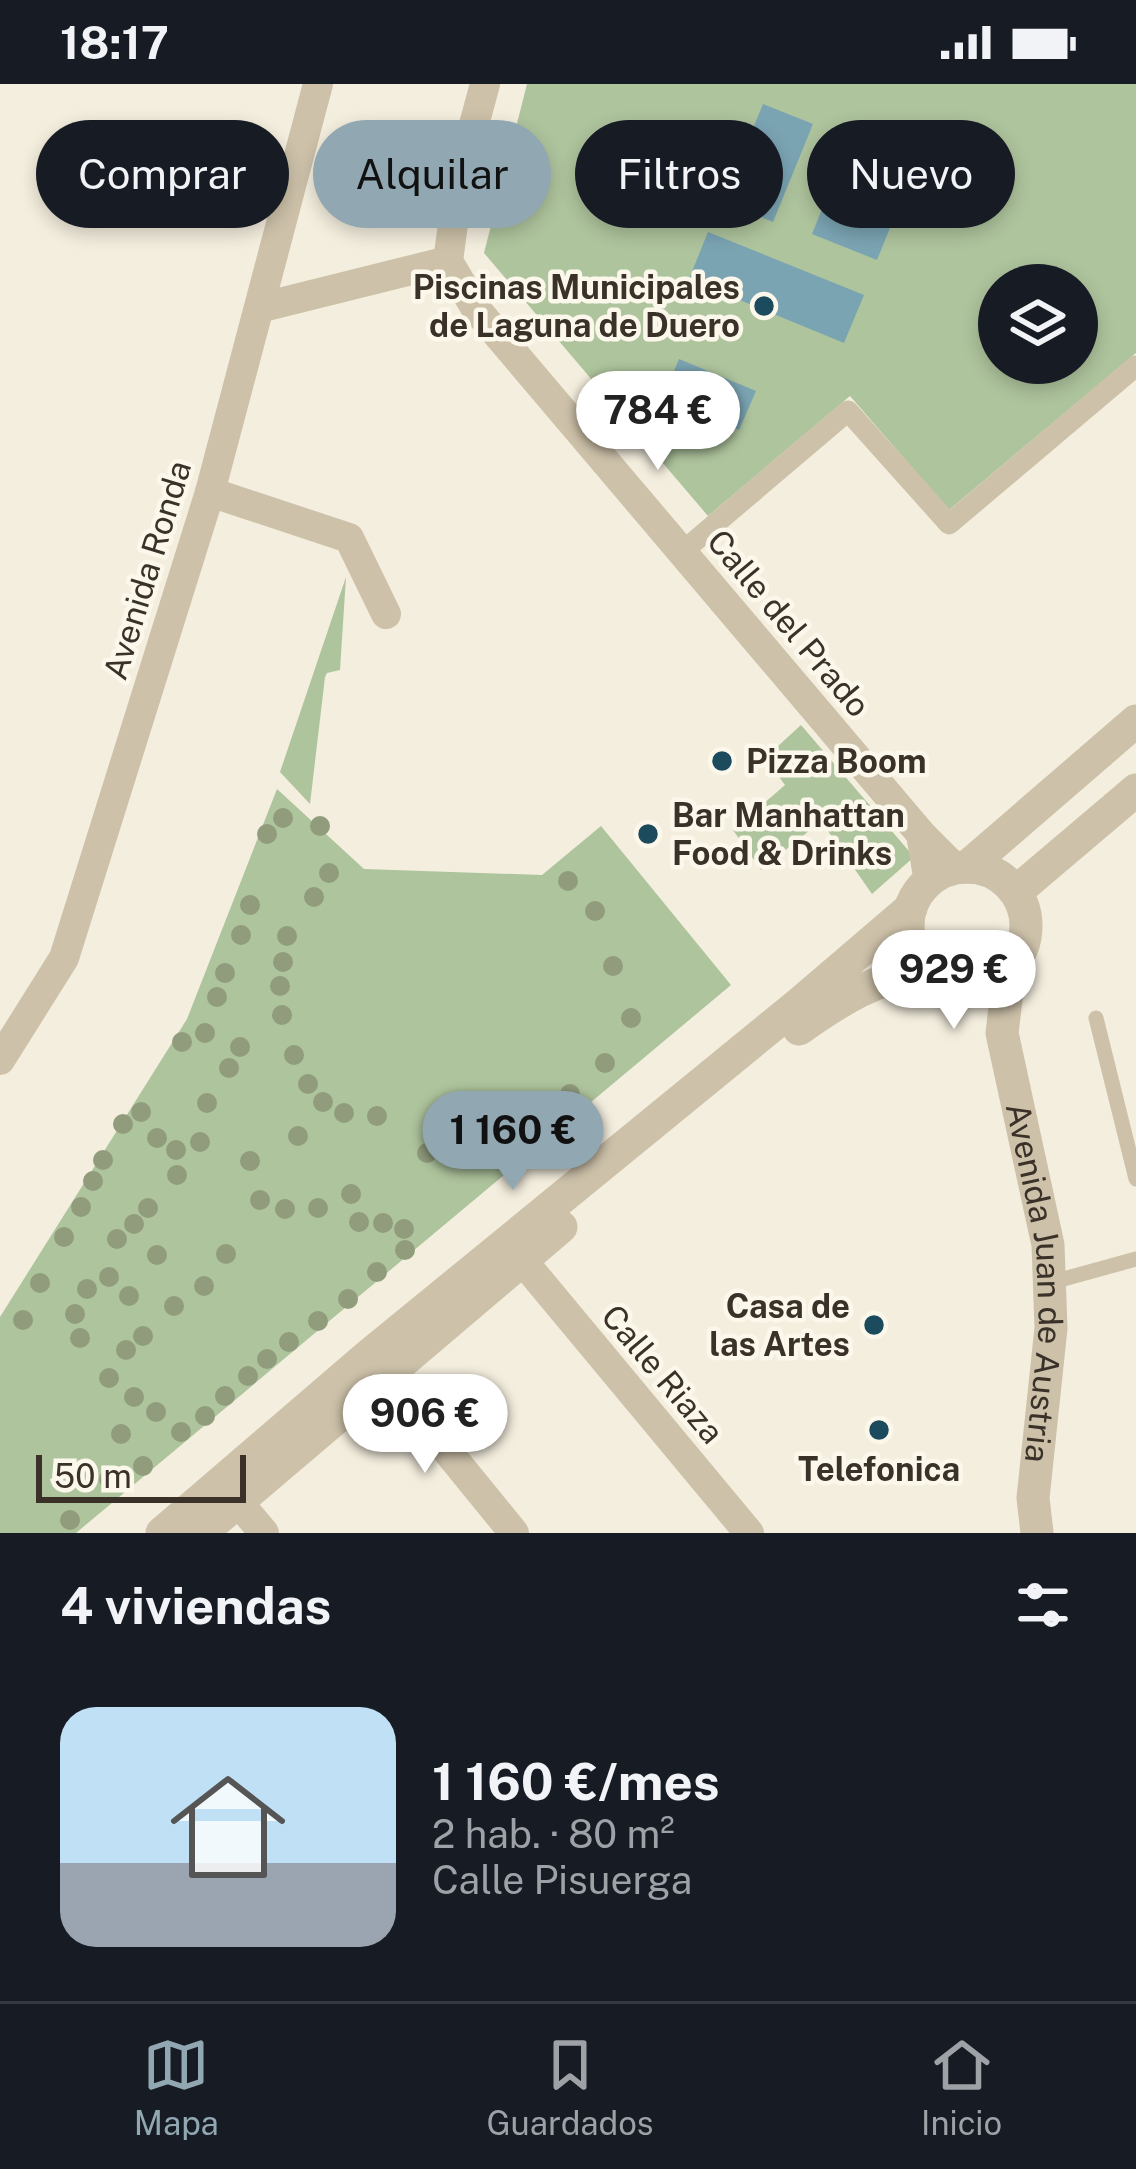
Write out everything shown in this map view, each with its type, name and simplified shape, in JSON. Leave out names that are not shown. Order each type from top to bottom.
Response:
[{"type":"street","name":"Avenida Ronda","points":[[0,1060],[64,958],[210,492],[318,84]]},
{"type":"street","points":[[259,308],[448,260],[459,180],[485,84]]},
{"type":"street","name":"Calle del Prado","points":[[448,260],[476,310],[921,834],[940,881]]},
{"type":"street","points":[[682,552],[848,411],[949,524],[1136,366]]},
{"type":"street","points":[[210,492],[349,538],[386,614]]},
{"type":"street","points":[[162,1533],[368,1356],[1136,721]]},
{"type":"street","points":[[1016,892],[1136,790]]},
{"type":"street","points":[[201,1533],[779,1043],[851,993],[895,974],[941,976],[975,985],[1010,966],[1019,954],[1026,924],[1016,892],[994,874],[940,881]]},
{"type":"street","points":[[940,881],[910,942],[1002,1033]]},
{"type":"street","name":"Avenida Juan de Austria","points":[[1010,966],[1002,1033],[1048,1245],[1051,1328],[1033,1498],[1036,1533]]},
{"type":"street","name":"Calle Riaza","points":[[522,1260],[748,1533]]},
{"type":"street","points":[[387,1377],[514,1533]]},
{"type":"street","points":[[238,1502],[264,1533]]},
{"type":"lane","points":[[1096,1018],[1131,1139],[1136,1179]]},
{"type":"lane","points":[[1049,1282],[1136,1259]]},
{"type":"green space","name":"Piscinas Municipales de Laguna de Duero","points":[[527,84],[1136,84],[1136,353],[949,510],[850,396],[708,516],[484,253],[490,228],[551,228],[551,120],[518,120]]},
{"type":"green space","points":[[346,577],[340,670],[325,677],[310,804],[280,772]]},
{"type":"green space","points":[[801,725],[914,857],[872,894],[821,821],[761,870],[733,830],[785,785],[765,758]]},
{"type":"green space","points":[[277,789],[364,869],[542,875],[601,826],[731,985],[76,1533],[0,1533],[0,1317],[187,1019]]},
{"type":"water","points":[[763,104],[807,122],[807,139],[783,198],[783,120],[756,120]]},
{"type":"water","points":[[814,228],[890,228],[877,260],[812,234]]},
{"type":"water","points":[[708,232],[864,295],[844,343],[689,279]]},
{"type":"water","points":[[679,359],[756,391],[739,430],[663,398]]},
{"type":"place","name":"Piscinas Municipales de Laguna de Duero","points":[[764,306]]},
{"type":"place","name":"Pizza Boom","points":[[722,761]]},
{"type":"place","name":"Bar Manhattan Food & Drinks","points":[[648,834]]},
{"type":"place","name":"Casa de las Artes","points":[[874,1325]]},
{"type":"place","name":"Telefonica","points":[[879,1430]]}]
